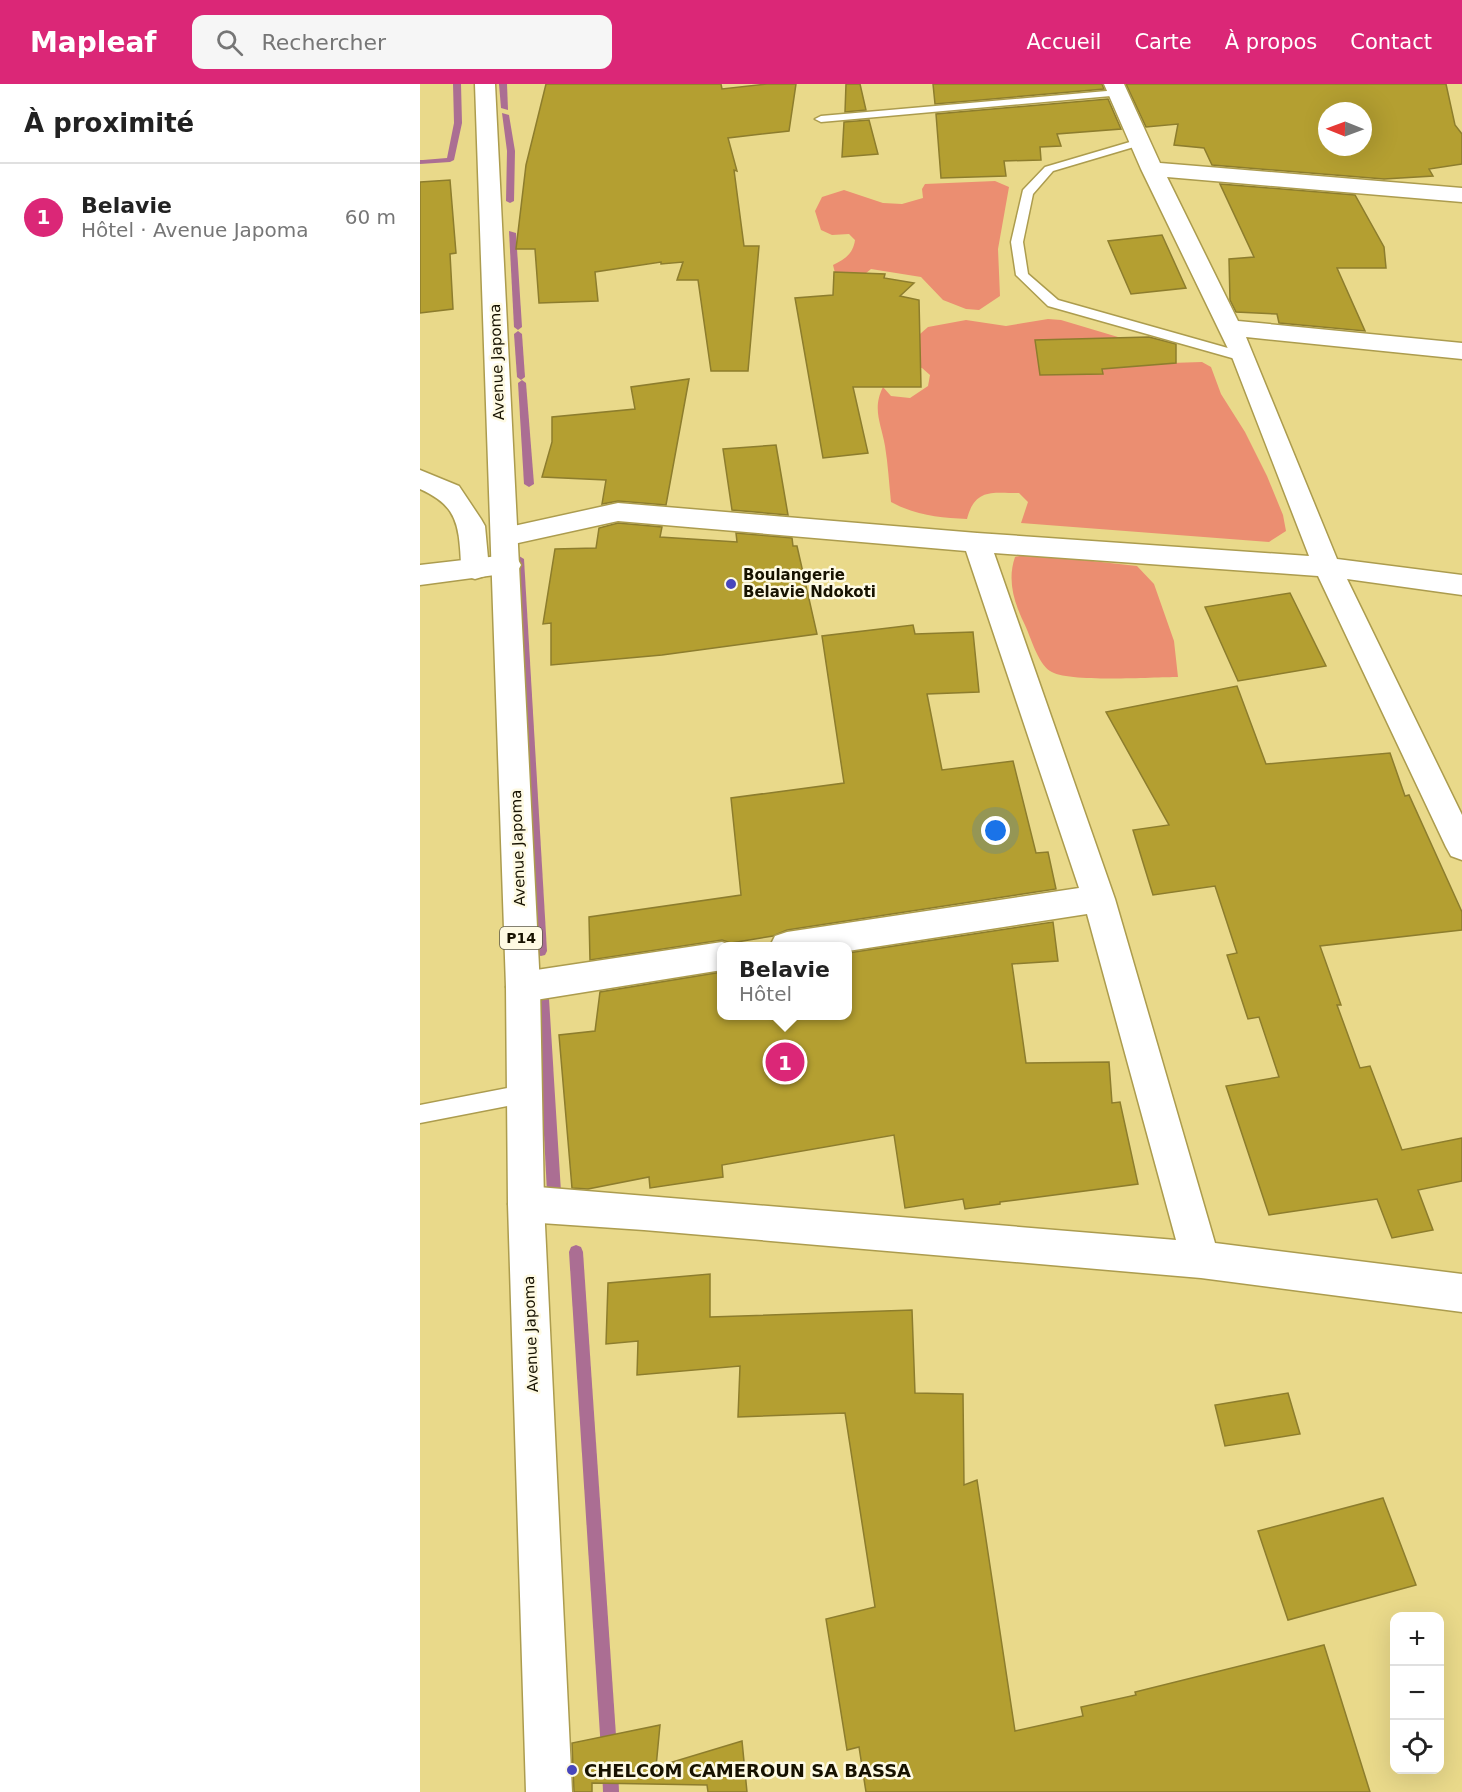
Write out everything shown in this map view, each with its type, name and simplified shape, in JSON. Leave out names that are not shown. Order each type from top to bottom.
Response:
[{"type":"street","name":"Avenue Japoma","points":[[485,84],[523,987],[526,1204],[549,1792]]},
{"type":"street","points":[[1116,89],[1152,169],[1244,357],[1327,567],[1462,847]]},
{"type":"street","points":[[1152,169],[1462,195]]},
{"type":"street","points":[[1231,328],[1462,351]]},
{"type":"street","points":[[420,479],[450,492],[472,526],[475,569]]},
{"type":"street","points":[[420,575],[475,569],[506,551],[618,512],[977,542],[1327,567],[1462,585]]},
{"type":"street","points":[[977,542],[1099,899],[1201,1260]]},
{"type":"street","points":[[814,942],[1099,899]]},
{"type":"street","points":[[523,987],[717,957]]},
{"type":"street","points":[[526,1204],[1201,1260],[1462,1293]]},
{"type":"lane","points":[[821,119],[1116,89]]},
{"type":"lane","points":[[1140,142],[1049,169],[1028,193],[1017,242],[1022,275],[1053,303],[1244,357]]},
{"type":"lane","points":[[420,1114],[523,1094]]},
{"type":"shaded area","points":[[995,181],[1009,187],[998,249],[1000,296],[979,310],[966,309],[943,300],[921,277],[871,269],[859,279],[835,273],[833,265],[848,256],[855,240],[849,234],[832,235],[821,230],[815,211],[822,197],[844,190],[883,203],[902,204],[923,198],[922,189],[925,184]]},
{"type":"shaded area","points":[[1048,319],[1061,320],[1128,340],[1139,364],[1202,362],[1211,367],[1221,394],[1245,432],[1267,476],[1283,515],[1286,531],[1269,542],[1021,523],[1028,502],[1019,493],[993,493],[980,497],[970,509],[967,519],[928,515],[891,502],[886,453],[878,416],[880,395],[883,387],[891,396],[910,398],[928,386],[930,375],[922,368],[908,365],[904,348],[928,327],[966,320],[1006,326]]},
{"type":"shaded area","points":[[1029,554],[1137,566],[1154,584],[1174,641],[1178,677],[1074,677],[1059,675],[1045,667],[1017,607],[1013,591],[1012,574],[1015,557]]},
{"type":"building","points":[[546,84],[721,84],[722,89],[767,84],[796,84],[789,131],[728,138],[737,171],[734,170],[744,246],[759,246],[748,371],[711,371],[698,280],[677,280],[683,262],[661,264],[661,262],[595,272],[598,301],[539,303],[535,249],[516,249],[526,165]]},
{"type":"building","points":[[846,84],[860,84],[866,110],[845,112]]},
{"type":"building","points":[[933,84],[1102,84],[1104,89],[935,104]]},
{"type":"building","points":[[1126,84],[1446,84],[1455,125],[1462,134],[1462,164],[1429,169],[1433,176],[1384,179],[1212,165],[1204,148],[1174,145],[1178,124],[1146,127]]},
{"type":"building","points":[[1108,99],[1121,129],[1057,134],[1061,146],[1040,147],[1041,160],[1004,161],[1006,176],[941,178],[936,114]]},
{"type":"building","points":[[869,120],[878,154],[842,157],[844,122]]},
{"type":"building","points":[[450,180],[456,253],[450,254],[453,309],[420,313],[420,182]]},
{"type":"building","points":[[1220,184],[1355,195],[1384,247],[1386,268],[1337,268],[1365,331],[1279,323],[1277,314],[1236,312],[1230,300],[1229,259],[1254,257]]},
{"type":"building","points":[[1162,235],[1186,288],[1131,294],[1108,241]]},
{"type":"building","points":[[834,272],[885,274],[884,278],[914,283],[900,296],[919,300],[921,387],[853,387],[868,453],[823,458],[795,298],[833,295]]},
{"type":"building","points":[[1149,337],[1176,344],[1176,363],[1102,369],[1103,374],[1040,375],[1035,340]]},
{"type":"building","points":[[689,379],[666,505],[618,501],[602,504],[606,480],[542,477],[552,442],[552,417],[635,409],[631,387]]},
{"type":"building","points":[[776,445],[788,515],[732,510],[723,449]]},
{"type":"building","points":[[618,523],[662,527],[660,537],[737,542],[736,533],[792,538],[793,546],[797,546],[817,634],[662,655],[551,665],[551,623],[543,624],[555,549],[596,548],[599,528]]},
{"type":"building","points":[[1290,593],[1326,666],[1238,681],[1205,607]]},
{"type":"building","points":[[913,625],[915,634],[973,632],[979,692],[927,694],[942,770],[1013,761],[1036,853],[1048,852],[1056,889],[787,930],[773,936],[737,942],[722,940],[590,960],[589,917],[741,895],[731,798],[844,783],[822,636]]},
{"type":"building","points":[[1237,686],[1266,764],[1390,753],[1405,796],[1409,795],[1462,912],[1462,930],[1320,946],[1341,1005],[1337,1005],[1360,1068],[1370,1066],[1402,1150],[1462,1138],[1462,1181],[1418,1190],[1433,1230],[1392,1238],[1377,1199],[1269,1215],[1226,1086],[1279,1077],[1259,1017],[1248,1019],[1227,955],[1237,953],[1215,886],[1153,895],[1133,830],[1169,825],[1106,712]]},
{"type":"building","points":[[1053,922],[1058,961],[1012,964],[1026,1063],[1109,1062],[1112,1103],[1120,1102],[1138,1184],[1000,1202],[1000,1204],[965,1209],[963,1199],[905,1208],[894,1135],[722,1165],[723,1177],[650,1188],[649,1177],[588,1189],[572,1188],[559,1035],[595,1031],[600,992],[717,973],[717,1020],[852,1020],[852,952]]},
{"type":"building","points":[[710,1274],[710,1317],[912,1310],[915,1393],[963,1394],[964,1485],[977,1480],[1015,1731],[1083,1716],[1081,1707],[1136,1695],[1135,1692],[1324,1645],[1370,1792],[866,1792],[859,1747],[847,1750],[826,1619],[875,1607],[845,1413],[738,1417],[740,1366],[637,1375],[638,1341],[606,1344],[608,1283]]},
{"type":"building","points":[[1288,1393],[1300,1434],[1225,1446],[1215,1405]]},
{"type":"building","points":[[1383,1498],[1416,1585],[1288,1620],[1258,1531]]},
{"type":"building","points":[[660,1725],[656,1767],[742,1741],[747,1792],[708,1792],[707,1785],[592,1783],[592,1792],[574,1792],[572,1743]]},
{"type":"waterway","points":[[423,162],[450,160],[458,123],[457,84]]},
{"type":"waterway","points":[[503,84],[505,108]]},
{"type":"waterway","points":[[505,115],[511,151],[510,201]]},
{"type":"waterway","points":[[512,233],[518,327]]},
{"type":"waterway","points":[[518,334],[521,377]]},
{"type":"waterway","points":[[522,383],[529,484]]},
{"type":"waterway","points":[[519,559],[541,951]]},
{"type":"waterway","points":[[542,983],[554,1192]]},
{"type":"waterway","points":[[576,1252],[609,1750]]},
{"type":"waterway","points":[[610,1768],[611,1792]]},
{"type":"place","name":"Boulangerie Belavie Ndokoti","points":[[731,584]]},
{"type":"place","name":"Belavie","points":[[785,1062]]},
{"type":"place","name":"CHELCOM CAMEROUN SA BASSA","points":[[572,1770]]}]
